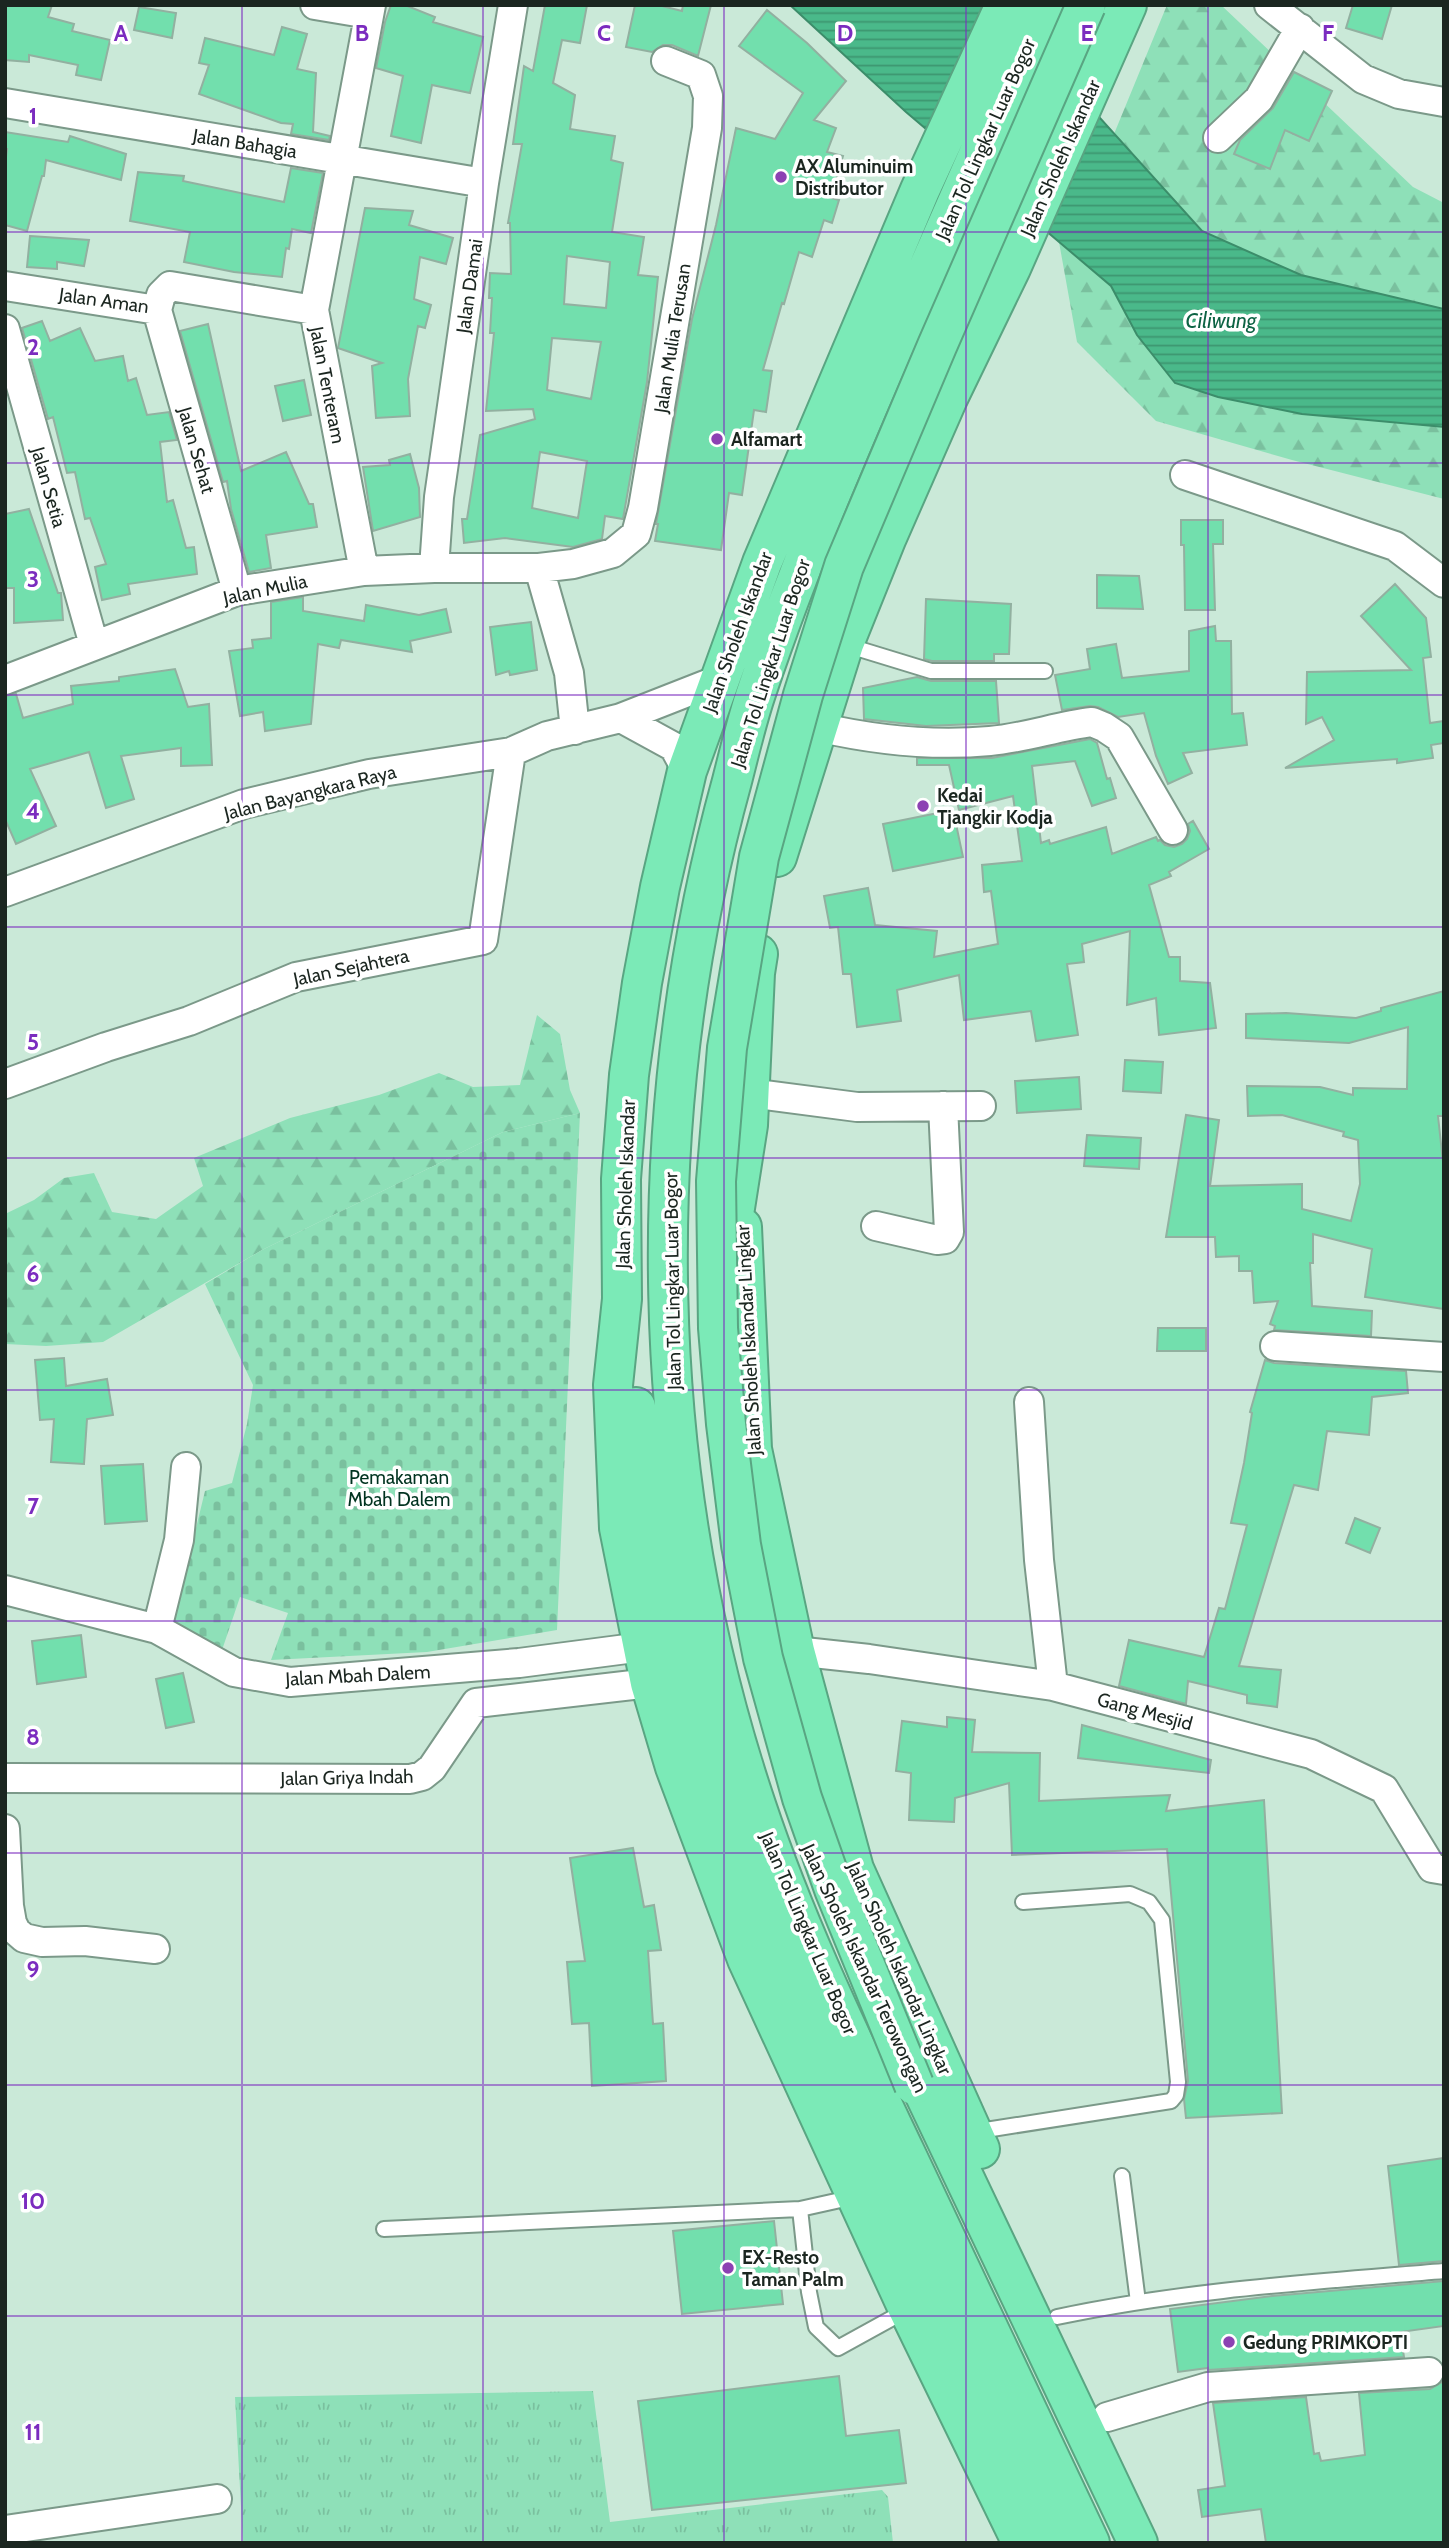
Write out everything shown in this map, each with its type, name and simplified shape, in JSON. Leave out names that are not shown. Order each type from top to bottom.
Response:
[{"type":"highway","name":"Jalan Sholeh Iskandar","points":[[622,1299],[621,1179],[629,1075],[642,983],[660,887],[687,771],[762,563],[920,190],[1005,5]]},
{"type":"highway","name":"Jalan Tol Lingkar Luar Bogor","points":[[1045,5],[807,550],[755,695],[716,839],[687,985],[671,1151],[668,1309],[675,1422],[692,1555],[717,1667],[755,1802],[793,1908],[854,2043],[1090,2543]]},
{"type":"highway","name":"Jalan Tol Lingkar Luar Bogor","points":[[1086,5],[844,566],[803,695],[759,857],[727,1048],[716,1181],[718,1328],[726,1424],[741,1545],[763,1658],[802,1798],[834,1889],[914,2085],[1132,2543]]},
{"type":"highway","name":"Jalan Sholeh Iskandar","points":[[739,1190],[748,1125],[755,973],[763,920],[775,864],[844,644],[948,398],[1011,268],[1127,5]]},
{"type":"highway","name":"Jalan Sholeh Iskandar Lingkar","points":[[739,1190],[745,1272],[751,1449],[794,1651],[855,1870],[972,2132],[1166,2543]]},
{"type":"highway","name":"Jalan Sholeh Iskandar Terowongan","points":[[739,1190],[709,1356],[743,1614],[806,1845],[1138,2543]]},
{"type":"highway","points":[[622,1299],[613,1385],[619,1528],[646,1665],[675,1767],[747,1959],[855,2197],[1022,2543]]},
{"type":"highway","points":[[622,1299],[653,1534],[675,1653],[738,1862],[868,2153],[1057,2543]]},
{"type":"street","points":[[315,5],[370,10]]},
{"type":"street","name":"Jalan Damai","points":[[435,568],[439,498],[484,183],[513,5]]},
{"type":"street","points":[[1269,5],[1363,79],[1399,94],[1444,102]]},
{"type":"street","name":"Jalan Tenteram","points":[[364,570],[314,310],[370,10]]},
{"type":"street","points":[[1217,138],[1259,99],[1300,29]]},
{"type":"street","name":"Jalan Mulia Terusan","points":[[539,568],[573,564],[613,553],[636,534],[643,508],[707,128],[708,96],[701,75],[666,61]]},
{"type":"street","name":"Jalan Bahagia","points":[[5,103],[484,183]]},
{"type":"street","name":"Jalan Aman","points":[[5,286],[157,310],[160,295],[170,286],[314,310]]},
{"type":"street","name":"Jalan Sehat","points":[[157,310],[237,591]]},
{"type":"street","name":"Jalan Setia","points":[[5,329],[94,645]]},
{"type":"street","points":[[1185,475],[1395,546],[1444,583]]},
{"type":"street","points":[[539,568],[569,673],[575,730]]},
{"type":"street","name":"Jalan Mulia","points":[[5,680],[237,591],[364,570],[539,568]]},
{"type":"street","name":"Jalan Bayangkara Raya","points":[[7,886],[244,804],[369,774],[511,752],[547,736],[621,718],[718,680]]},
{"type":"street","points":[[621,718],[674,747],[687,771]]},
{"type":"street","points":[[818,727],[864,737],[947,743],[993,741],[1092,722],[1119,737],[1173,830]]},
{"type":"street","name":"Jalan Sejahtera","points":[[5,1084],[106,1047],[189,1021],[296,977],[483,940],[511,752]]},
{"type":"street","points":[[750,1093],[857,1107],[981,1106]]},
{"type":"street","points":[[876,1226],[937,1240],[945,1239],[949,1232],[943,1106]]},
{"type":"street","points":[[1275,1346],[1444,1357]]},
{"type":"street","points":[[1029,1402],[1039,1560],[1053,1686]]},
{"type":"street","points":[[157,1629],[179,1540],[186,1467]]},
{"type":"street","name":"Jalan Mbah Dalem","points":[[5,1590],[157,1629],[234,1672],[290,1682],[519,1663],[646,1665]]},
{"type":"street","name":"Gang Mesjid","points":[[794,1651],[869,1659],[1053,1686],[1311,1754],[1384,1789],[1432,1868],[1444,1870]]},
{"type":"street","name":"Jalan Griya Indah","points":[[5,1778],[410,1779],[422,1776],[432,1768],[476,1703],[646,1665]]},
{"type":"street","points":[[5,1829],[9,1906],[12,1923],[24,1938],[43,1942],[85,1941],[155,1949]]},
{"type":"street","points":[[1107,2417],[1208,2387],[1430,2372]]},
{"type":"street","points":[[5,2530],[217,2499]]},
{"type":"lane","points":[[844,644],[931,671],[1045,671]]},
{"type":"lane","points":[[972,2132],[1171,2102],[1176,2095],[1178,2082],[1162,1920],[1149,1902],[1130,1894],[1023,1902]]},
{"type":"lane","points":[[1122,2176],[1138,2302]]},
{"type":"lane","points":[[384,2229],[800,2209],[855,2197]]},
{"type":"lane","points":[[800,2209],[809,2292],[816,2327],[838,2348],[908,2309]]},
{"type":"lane","points":[[1058,2317],[1138,2302],[1297,2283],[1444,2271]]},
{"type":"green space","points":[[1167,5],[1221,5],[1413,187],[1444,203],[1444,499],[1156,421],[1077,342],[1059,242],[1114,134]]},
{"type":"green space","points":[[537,1015],[560,1034],[570,1090],[580,1113],[503,1132],[262,1250],[103,1342],[46,1346],[5,1344],[5,1214],[34,1200],[64,1178],[94,1173],[112,1212],[156,1219],[203,1186],[194,1158],[290,1118],[379,1095],[439,1073],[473,1087],[520,1085]]},
{"type":"green space","name":"Pemakaman Mbah Dalem","points":[[580,1113],[557,1630],[427,1652],[271,1660],[288,1613],[240,1597],[222,1650],[173,1623],[205,1491],[232,1483],[247,1424],[253,1385],[205,1284],[262,1250],[503,1132]]},
{"type":"green space","points":[[593,2391],[610,2522],[882,2490],[888,2497],[893,2543],[243,2543],[235,2397]]},
{"type":"water","name":"Ciliwung","points":[[790,5],[998,5],[1202,231],[1301,275],[1444,309],[1444,427],[1302,414],[1218,397],[1175,383],[1137,335],[1111,286],[906,112]]},
{"type":"building","points":[[5,5],[52,5],[48,17],[74,24],[72,31],[110,40],[101,80],[76,75],[78,65],[29,55],[29,62],[5,60]]},
{"type":"building","points":[[391,5],[405,5],[435,17],[433,22],[483,37],[470,93],[432,85],[421,143],[391,136],[403,76],[376,68]]},
{"type":"building","points":[[545,5],[587,5],[580,43],[562,40],[553,83],[575,95],[570,129],[615,136],[611,160],[623,163],[612,232],[644,237],[638,275],[658,277],[647,382],[623,519],[605,516],[602,539],[573,547],[505,538],[464,543],[462,519],[467,519],[480,435],[535,419],[533,409],[486,411],[494,333],[490,333],[490,273],[511,274],[508,223],[522,144],[513,144],[524,66],[533,71]],"holes":[[[567,256],[610,262],[606,308],[564,304]],[[552,338],[601,342],[591,399],[547,390]],[[540,452],[587,461],[578,518],[532,508]]]},
{"type":"building","points":[[635,5],[658,5],[682,11],[683,5],[711,5],[698,56],[672,45],[663,45],[652,52],[626,47]]},
{"type":"building","points":[[1353,5],[1392,5],[1382,39],[1346,28]]},
{"type":"building","points":[[139,7],[176,13],[172,38],[134,30]]},
{"type":"building","points":[[767,10],[807,43],[846,81],[814,120],[836,128],[827,152],[843,156],[831,198],[839,200],[832,223],[824,220],[812,257],[799,252],[763,370],[772,371],[766,412],[754,410],[742,495],[729,493],[721,550],[655,541],[692,319],[716,225],[736,128],[775,139],[803,93],[739,46]]},
{"type":"building","points":[[282,27],[307,34],[297,69],[316,73],[313,132],[330,136],[329,140],[291,134],[293,124],[281,123],[199,94],[209,65],[199,63],[205,38],[274,55]]},
{"type":"building","points":[[1294,72],[1332,91],[1309,141],[1285,130],[1270,169],[1234,154],[1240,140],[1273,108]]},
{"type":"building","points":[[5,132],[68,142],[70,136],[126,154],[121,180],[46,160],[44,176],[27,231],[5,225]]},
{"type":"building","points":[[291,168],[323,173],[311,233],[292,229],[282,277],[234,272],[184,262],[190,232],[130,221],[138,172],[184,176],[183,181],[284,202]]},
{"type":"building","points":[[365,208],[413,211],[409,225],[453,238],[446,264],[420,257],[414,299],[431,305],[425,328],[418,326],[408,379],[410,416],[376,418],[372,366],[382,363],[338,348]]},
{"type":"building","points":[[30,236],[89,240],[84,266],[57,262],[57,269],[27,267]]},
{"type":"building","points":[[42,321],[50,341],[80,328],[95,361],[123,356],[128,381],[136,378],[147,415],[169,412],[177,440],[160,442],[167,502],[173,500],[186,548],[194,547],[197,574],[128,584],[130,594],[102,600],[95,567],[106,564],[90,518],[85,519],[75,472],[67,473],[53,417],[48,419],[22,328]]},
{"type":"building","points":[[208,324],[241,471],[286,452],[309,504],[313,504],[317,527],[266,535],[271,568],[249,572],[231,509],[227,481],[223,482],[180,331]]},
{"type":"building","points":[[304,380],[311,415],[283,421],[275,386]]},
{"type":"building","points":[[410,454],[419,488],[420,517],[373,531],[363,467],[390,465],[389,460]]},
{"type":"building","points":[[29,509],[58,593],[61,593],[63,620],[14,623],[14,588],[5,588],[5,514]]},
{"type":"building","points":[[1181,520],[1223,520],[1223,544],[1213,544],[1215,610],[1185,610]]},
{"type":"building","points":[[1097,575],[1139,576],[1143,609],[1097,608]]},
{"type":"building","points":[[1395,584],[1426,618],[1431,657],[1423,658],[1430,723],[1444,721],[1444,743],[1431,745],[1433,758],[1397,763],[1397,759],[1285,768],[1334,740],[1322,717],[1306,724],[1307,672],[1411,670],[1361,616]]},
{"type":"building","points":[[303,597],[303,611],[364,621],[366,605],[419,615],[446,609],[451,632],[410,641],[412,652],[341,640],[339,648],[318,644],[311,724],[265,731],[263,712],[240,716],[229,651],[253,648],[252,640],[271,638],[271,602]]},
{"type":"building","points":[[926,599],[1011,604],[1009,654],[994,654],[994,661],[924,659]]},
{"type":"building","points":[[531,622],[537,670],[510,675],[509,671],[496,675],[490,627]]},
{"type":"building","points":[[1215,626],[1216,641],[1231,641],[1232,714],[1243,713],[1247,745],[1183,753],[1192,773],[1168,784],[1156,756],[1144,713],[1118,717],[1090,706],[1062,710],[1055,675],[1090,669],[1087,649],[1116,644],[1122,678],[1189,671],[1189,631]]},
{"type":"building","points":[[175,669],[188,707],[209,704],[212,765],[181,766],[181,748],[121,756],[134,799],[106,808],[89,752],[30,769],[56,826],[16,844],[5,819],[5,696],[16,694],[23,718],[73,704],[71,686],[119,681],[119,677]]},
{"type":"building","points":[[917,677],[931,681],[996,681],[999,723],[926,726],[864,719],[863,688]]},
{"type":"building","points":[[1090,739],[1097,743],[1107,779],[1110,778],[1116,798],[1092,806],[1075,761],[1032,766],[1041,843],[1049,840],[1050,844],[1106,827],[1112,854],[1156,837],[1165,845],[1174,847],[1187,839],[1190,831],[1188,824],[1193,821],[1209,849],[1169,872],[1171,876],[1149,885],[1169,957],[1180,957],[1180,981],[1210,983],[1216,1028],[1159,1035],[1156,998],[1127,1005],[1130,931],[1082,944],[1084,962],[1067,964],[1078,1035],[1036,1041],[1031,1011],[964,1020],[959,975],[897,990],[901,1021],[857,1027],[851,974],[843,974],[838,927],[830,928],[824,896],[868,888],[875,925],[937,931],[934,957],[998,944],[991,891],[984,892],[982,865],[1022,861],[1013,796],[959,810],[949,765],[917,765],[917,758],[992,758]]},
{"type":"building","points":[[953,810],[963,857],[893,871],[883,824]]},
{"type":"building","points":[[1444,991],[1444,1116],[1438,1116],[1444,1171],[1444,1309],[1365,1297],[1372,1249],[1313,1234],[1313,1263],[1310,1263],[1312,1306],[1372,1311],[1371,1336],[1274,1330],[1275,1326],[1270,1324],[1278,1301],[1254,1303],[1252,1271],[1239,1271],[1239,1256],[1216,1257],[1215,1237],[1166,1237],[1186,1115],[1219,1120],[1210,1186],[1302,1184],[1302,1209],[1351,1221],[1360,1184],[1358,1140],[1343,1136],[1344,1132],[1282,1115],[1248,1116],[1247,1086],[1320,1087],[1353,1095],[1353,1088],[1407,1089],[1408,1027],[1349,1043],[1246,1038],[1246,1014],[1286,1013],[1356,1018],[1381,1011],[1381,1008]]},
{"type":"building","points":[[1125,1060],[1163,1062],[1161,1093],[1123,1091]]},
{"type":"building","points":[[1079,1077],[1081,1109],[1017,1113],[1015,1081]]},
{"type":"building","points":[[1087,1135],[1141,1138],[1139,1169],[1084,1166]]},
{"type":"building","points":[[1158,1328],[1206,1328],[1206,1351],[1157,1351]]},
{"type":"building","points":[[64,1358],[66,1386],[107,1379],[113,1415],[87,1419],[84,1464],[51,1462],[54,1419],[40,1420],[35,1360]]},
{"type":"building","points":[[1265,1360],[1274,1363],[1406,1371],[1408,1393],[1372,1397],[1369,1435],[1327,1431],[1318,1490],[1294,1485],[1239,1666],[1281,1670],[1277,1707],[1247,1703],[1247,1695],[1188,1681],[1186,1704],[1119,1686],[1129,1640],[1204,1657],[1219,1608],[1225,1609],[1247,1525],[1231,1523],[1244,1463],[1252,1413],[1250,1412]]},
{"type":"building","points":[[143,1464],[147,1521],[105,1524],[101,1466]]},
{"type":"building","points":[[1355,1518],[1380,1528],[1370,1553],[1346,1543]]},
{"type":"building","points":[[81,1635],[86,1677],[37,1684],[32,1641]]},
{"type":"building","points":[[183,1673],[194,1722],[166,1728],[156,1679]]},
{"type":"building","points":[[947,1717],[975,1720],[972,1752],[1040,1753],[1039,1801],[1170,1795],[1166,1811],[1264,1800],[1282,2113],[1186,2118],[1184,2099],[1188,2081],[1167,1849],[1012,1855],[1009,1783],[955,1798],[954,1822],[909,1820],[911,1773],[896,1771],[902,1721],[947,1727]]},
{"type":"building","points":[[1082,1725],[1211,1760],[1209,1773],[1078,1758]]},
{"type":"building","points":[[633,1848],[644,1907],[654,1905],[661,1950],[648,1951],[653,2024],[663,2023],[666,2081],[592,2086],[589,2023],[572,2024],[567,1962],[585,1961],[570,1858]]},
{"type":"building","points":[[1444,2158],[1444,2261],[1399,2265],[1388,2166]]},
{"type":"building","name":"EX-Resto Taman Palm","points":[[774,2221],[783,2304],[682,2314],[673,2231]]},
{"type":"building","points":[[1444,2281],[1444,2326],[1400,2332],[1404,2357],[1178,2372],[1170,2309],[1272,2296]]},
{"type":"building","points":[[839,2376],[846,2436],[899,2430],[906,2483],[652,2510],[638,2401]]},
{"type":"building","points":[[1444,2381],[1444,2543],[1266,2543],[1261,2509],[1202,2517],[1198,2490],[1225,2486],[1213,2403],[1306,2397],[1314,2454],[1319,2453],[1321,2461],[1365,2455],[1359,2393],[1430,2389]]},
{"type":"place","name":"AX Aluminuim Distributor","points":[[781,177]]},
{"type":"place","name":"Alfamart","points":[[717,439]]},
{"type":"place","name":"Kedai Tjangkir Kodja","points":[[923,806]]},
{"type":"place","name":"EX-Resto Taman Palm","points":[[728,2268]]},
{"type":"place","name":"Gedung PRIMKOPTI","points":[[1229,2342]]}]
